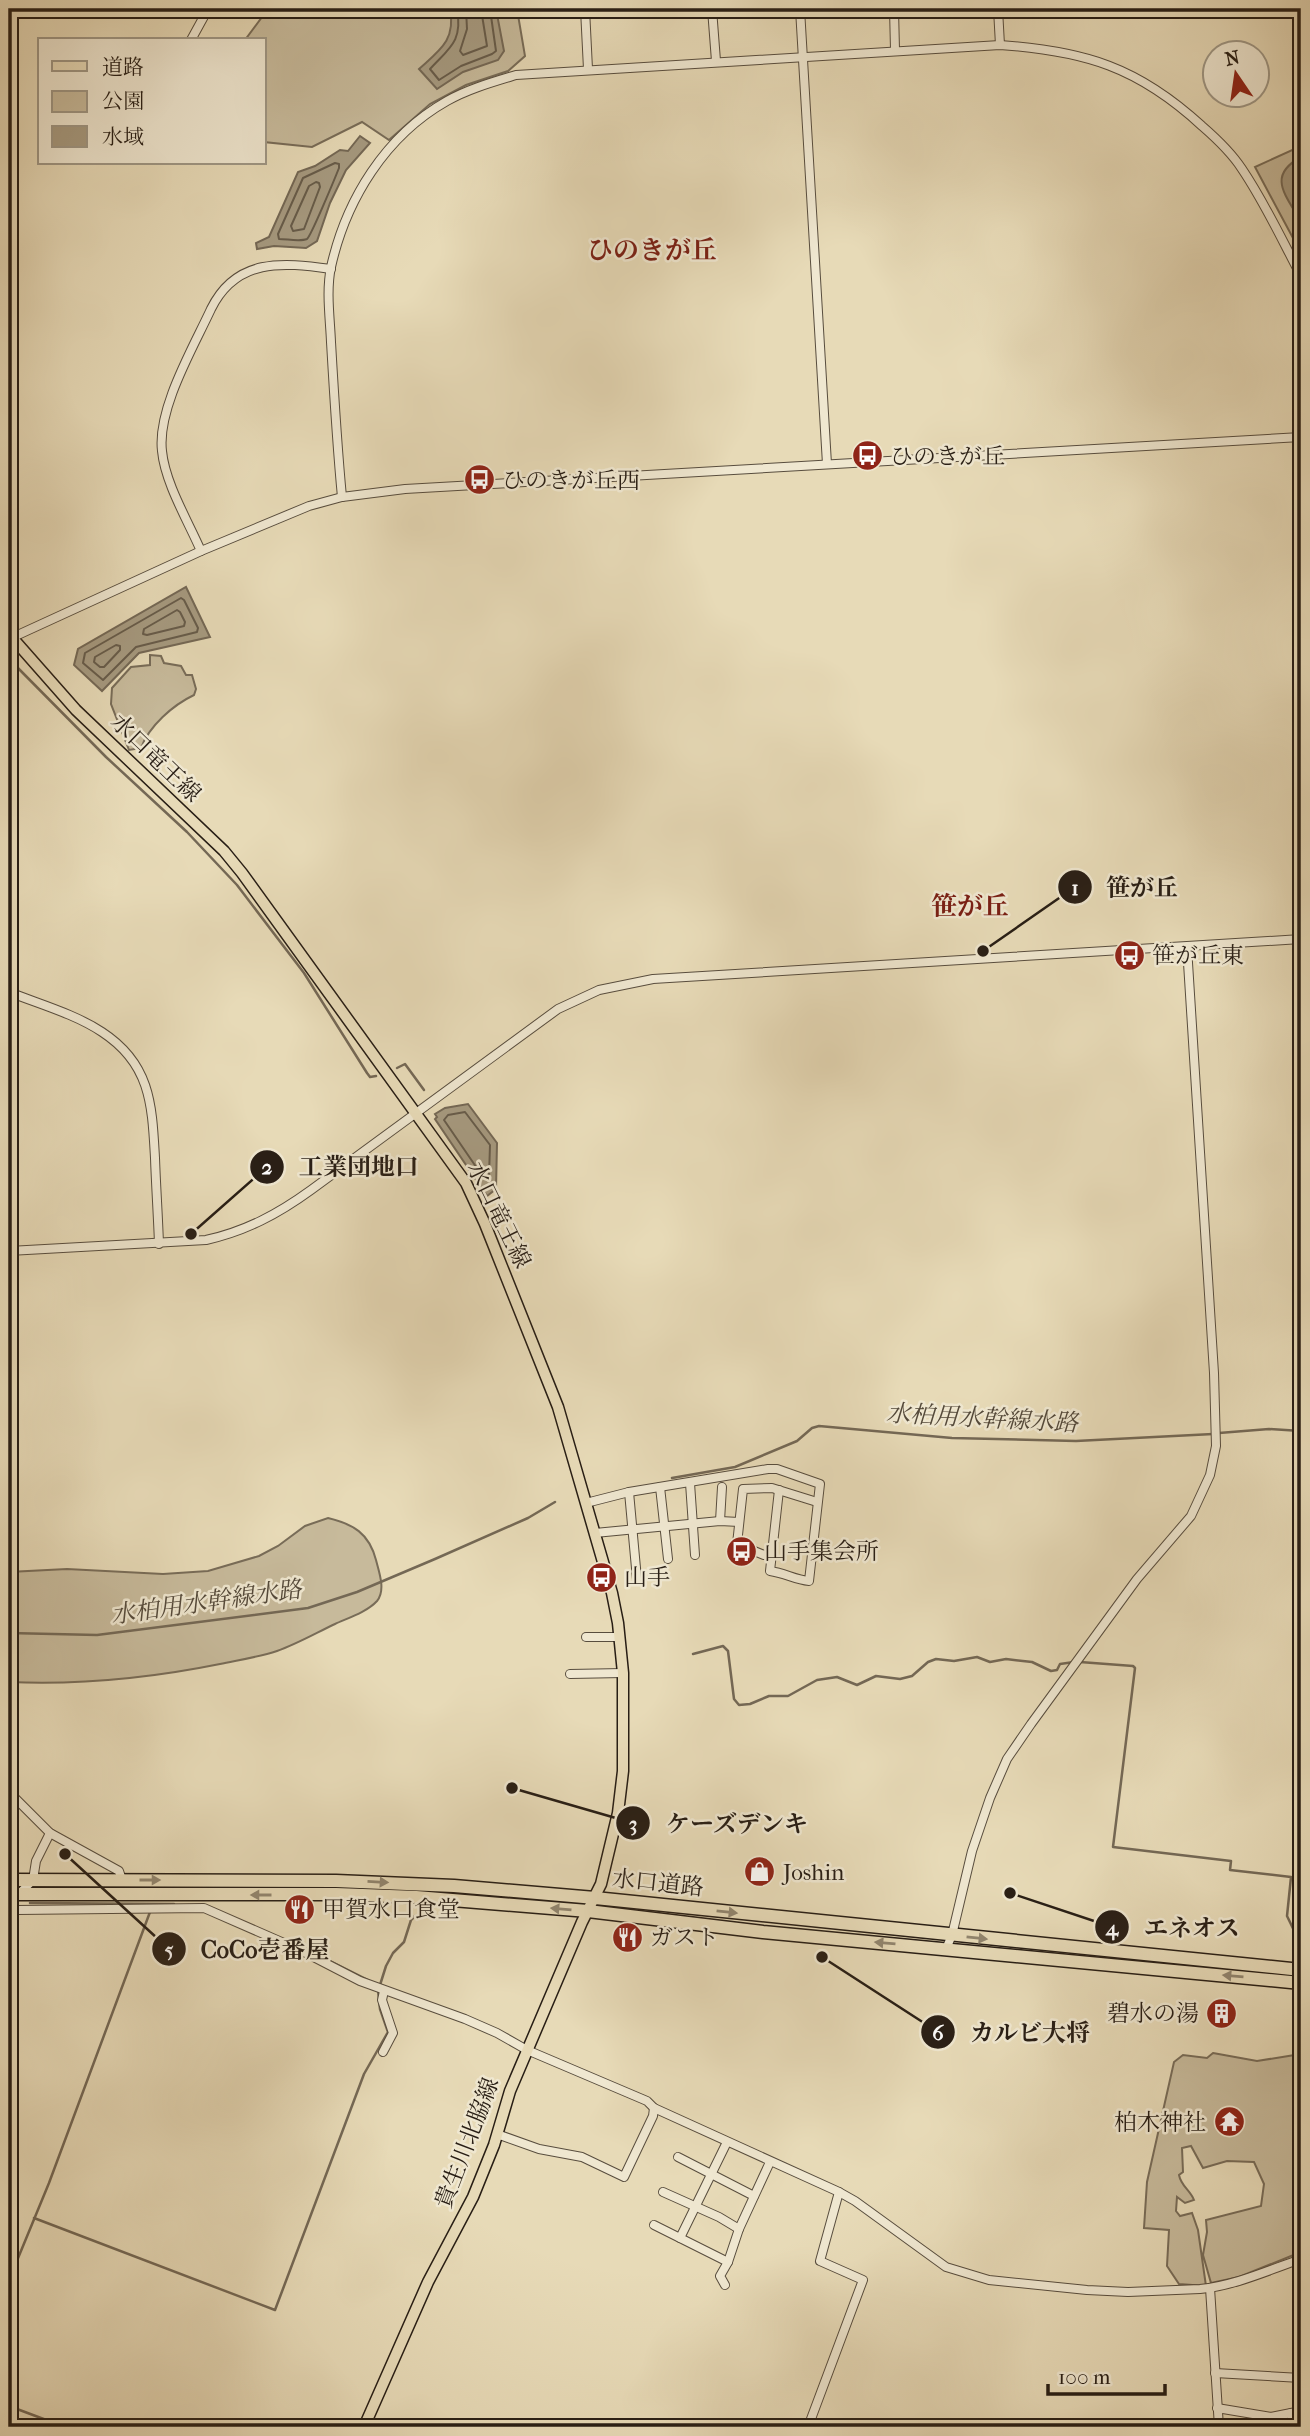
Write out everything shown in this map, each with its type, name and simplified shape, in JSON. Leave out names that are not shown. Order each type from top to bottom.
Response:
[{"type":"highway","name":"水口道路","points":[[9,1880],[336,1881],[454,1886],[1301,1970]]},
{"type":"highway","name":"水口道路","points":[[14,1894],[349,1895],[429,1898],[588,1911],[763,1932],[1301,1983]]},
{"type":"main road","name":"水口竜王線","points":[[10,637],[76,710],[224,851],[242,873],[466,1183],[485,1224],[558,1407],[612,1593],[620,1637],[623,1673],[622,1784],[601,1884],[588,1911]]},
{"type":"main road","name":"貴生川北脇線","points":[[364,2427],[428,2282],[472,2197],[497,2134],[510,2091],[588,1911]]},
{"type":"street","points":[[192,38],[208,9]]},
{"type":"street","points":[[585,9],[588,69]]},
{"type":"street","points":[[712,9],[716,61]]},
{"type":"street","points":[[800,9],[827,464]]},
{"type":"street","points":[[894,9],[895,50]]},
{"type":"street","points":[[998,9],[1000,45]]},
{"type":"street","points":[[342,497],[335,427],[329,300],[331,269],[349,210],[364,180],[408,129],[446,102],[516,75],[1000,45],[1050,49],[1097,60],[1141,79],[1177,102],[1224,146],[1241,168],[1301,276]]},
{"type":"street","points":[[201,551],[167,473],[161,438],[163,416],[211,309],[223,289],[243,273],[252,270],[276,264],[331,269]]},
{"type":"street","points":[[10,637],[201,551],[309,506],[342,497],[410,489],[1301,437]]},
{"type":"street","points":[[9,1251],[206,1240],[227,1235],[271,1217],[558,1009],[599,990],[623,984],[653,979],[1301,939]]},
{"type":"street","points":[[946,1949],[952,1935],[972,1851],[1007,1759],[1137,1579],[1191,1517],[1210,1475],[1216,1434],[1187,947]]},
{"type":"street","points":[[9,992],[101,1031],[124,1049],[134,1061],[147,1087],[152,1115],[159,1244]]},
{"type":"street","points":[[586,1503],[629,1492],[773,1468],[820,1484],[809,1581],[796,1580],[786,1573],[770,1571],[779,1490]]},
{"type":"street","points":[[690,1483],[695,1555]]},
{"type":"street","points":[[720,1521],[722,1487]]},
{"type":"street","points":[[660,1488],[668,1559]]},
{"type":"street","points":[[772,1555],[764,1555],[737,1544],[743,1489],[779,1490],[817,1502]]},
{"type":"street","points":[[629,1492],[637,1579]]},
{"type":"street","points":[[595,1533],[720,1521],[740,1522]]},
{"type":"street","points":[[586,1637],[620,1637]]},
{"type":"street","points":[[570,1674],[623,1673]]},
{"type":"street","points":[[9,1792],[50,1833],[119,1871],[122,1880]]},
{"type":"street","points":[[14,1894],[33,1880],[36,1861],[50,1833]]},
{"type":"street","points":[[10,1908],[204,1908],[300,1950],[360,1981],[466,2019],[527,2050],[647,2101],[654,2108],[839,2192],[946,2267],[989,2280],[1022,2285],[1128,2292],[1210,2288],[1301,2259]]},
{"type":"street","points":[[383,2052],[393,2034],[382,2000],[384,1991]]},
{"type":"street","points":[[497,2134],[539,2149],[582,2157],[624,2177],[653,2116],[654,2108]]},
{"type":"street","points":[[680,2238],[727,2142]]},
{"type":"street","points":[[678,2157],[754,2196]]},
{"type":"street","points":[[725,2285],[720,2276],[770,2162]]},
{"type":"street","points":[[663,2192],[739,2229]]},
{"type":"street","points":[[807,2427],[863,2280],[820,2261],[839,2192]]},
{"type":"street","points":[[654,2225],[728,2262]]},
{"type":"street","points":[[1210,2288],[1219,2427]]},
{"type":"street","points":[[1215,2373],[1301,2378]]},
{"type":"street","points":[[1217,2408],[1271,2417],[1301,2411]]},
{"type":"street","points":[[1292,2413],[1293,2427]]},
{"type":"green space","points":[[268,9],[517,9],[525,56],[508,71],[466,85],[430,104],[389,140],[362,122],[312,147],[266,142],[266,38],[246,38]]},
{"type":"green space","points":[[1301,146],[1301,253],[1255,167]]},
{"type":"green space","points":[[150,655],[161,656],[164,663],[181,666],[186,675],[192,675],[196,689],[194,695],[170,710],[156,724],[141,748],[129,750],[111,704],[112,688],[131,667],[150,665]]},
{"type":"green space","points":[[328,1518],[359,1531],[373,1551],[380,1575],[381,1592],[377,1601],[363,1612],[284,1648],[242,1660],[115,1679],[9,1682],[9,1572],[67,1569],[163,1574],[208,1571],[259,1556],[305,1526]]},
{"type":"green space","name":"柏木神社","points":[[1213,2053],[1257,2061],[1301,2054],[1301,2252],[1239,2277],[1211,2283],[1203,2255],[1206,2220],[1261,2206],[1264,2184],[1254,2162],[1227,2161],[1203,2168],[1191,2146],[1182,2148],[1183,2172],[1179,2175],[1194,2200],[1185,2203],[1177,2197],[1176,2211],[1180,2216],[1192,2213],[1198,2230],[1206,2286],[1179,2284],[1167,2266],[1169,2230],[1144,2228],[1147,2182],[1174,2062],[1183,2055],[1207,2058]]},
{"type":"water","points":[[450,9],[496,9],[504,51],[498,60],[463,72],[437,89],[419,69],[445,44],[451,29]]},
{"type":"water","points":[[360,136],[370,143],[346,170],[330,203],[317,241],[306,248],[274,246],[257,249],[256,243],[269,237],[298,172],[315,166],[340,150],[348,151]]},
{"type":"water","points":[[1301,157],[1301,222],[1285,195],[1282,179],[1290,164]]},
{"type":"water","points":[[186,587],[210,637],[139,653],[102,691],[74,665],[78,649]]},
{"type":"water","points":[[468,1104],[497,1143],[496,1189],[487,1196],[435,1119],[435,1114],[445,1108]]},
{"type":"waterway","points":[[12,662],[106,757],[187,832],[237,885],[304,973],[367,1073],[370,1077],[376,1076]]},
{"type":"waterway","points":[[397,1068],[405,1064],[424,1090]]},
{"type":"waterway","name":"水柏用水幹線水路","points":[[672,1478],[735,1467],[797,1441],[812,1428],[819,1426],[952,1438],[1076,1441],[1213,1434]]},
{"type":"waterway","name":"水柏用水幹線水路","points":[[1219,1433],[1269,1429],[1301,1431]]},
{"type":"waterway","name":"水柏用水幹線水路","points":[[9,1633],[97,1635],[308,1608],[357,1592],[435,1559],[528,1518],[555,1502]]},
{"type":"waterway","points":[[693,1654],[723,1646],[728,1651],[734,1699],[739,1705],[750,1704],[769,1696],[788,1696],[817,1680],[837,1677],[857,1685],[876,1676],[900,1679],[912,1676],[928,1662],[936,1659],[954,1661],[977,1657],[990,1662],[1006,1659],[1032,1662],[1051,1671],[1057,1670],[1060,1664],[1074,1662]]},
{"type":"waterway","points":[[1080,1662],[1135,1668],[1113,1847],[1231,1861],[1230,1870],[1291,1877],[1287,1916],[1301,1945]]},
{"type":"waterway","points":[[30,1903],[174,1904]]},
{"type":"waterway","points":[[9,2280],[49,2183],[150,1912]]},
{"type":"waterway","points":[[380,1985],[386,1966],[393,1953],[404,1942],[411,1920],[415,1916]]},
{"type":"waterway","points":[[304,1948],[370,1981]]},
{"type":"waterway","points":[[34,2218],[275,2310],[364,2074],[388,2032],[380,2009],[378,1990]]},
{"type":"waterway","points":[[9,2406],[65,2427]]},
{"type":"place","name":"ひのきが丘","points":[[867,456]]},
{"type":"place","name":"ひのきが丘西","points":[[479,480]]},
{"type":"place","name":"笹が丘","points":[[983,951]]},
{"type":"place","name":"笹が丘東","points":[[1129,955]]},
{"type":"place","name":"工業団地口","points":[[191,1234]]},
{"type":"place","name":"山手集会所","points":[[741,1551]]},
{"type":"place","name":"山手","points":[[601,1577]]},
{"type":"place","name":"ケーズデンキ","points":[[512,1788]]},
{"type":"place","name":"CoCo壱番屋","points":[[65,1854]]},
{"type":"place","name":"Joshin","points":[[760,1872]]},
{"type":"place","name":"エネオス","points":[[1010,1893]]},
{"type":"place","name":"甲賀水口食堂","points":[[299,1909]]},
{"type":"place","name":"ガスト","points":[[627,1937]]},
{"type":"place","name":"カルビ大将","points":[[822,1957]]},
{"type":"place","name":"碧水の湯","points":[[1222,2013]]},
{"type":"place","name":"柏木神社","points":[[1229,2122]]},
{"type":"district","name":"ひのきが丘","points":[[652,250]]},
{"type":"district","name":"笹が丘","points":[[970,906]]}]
